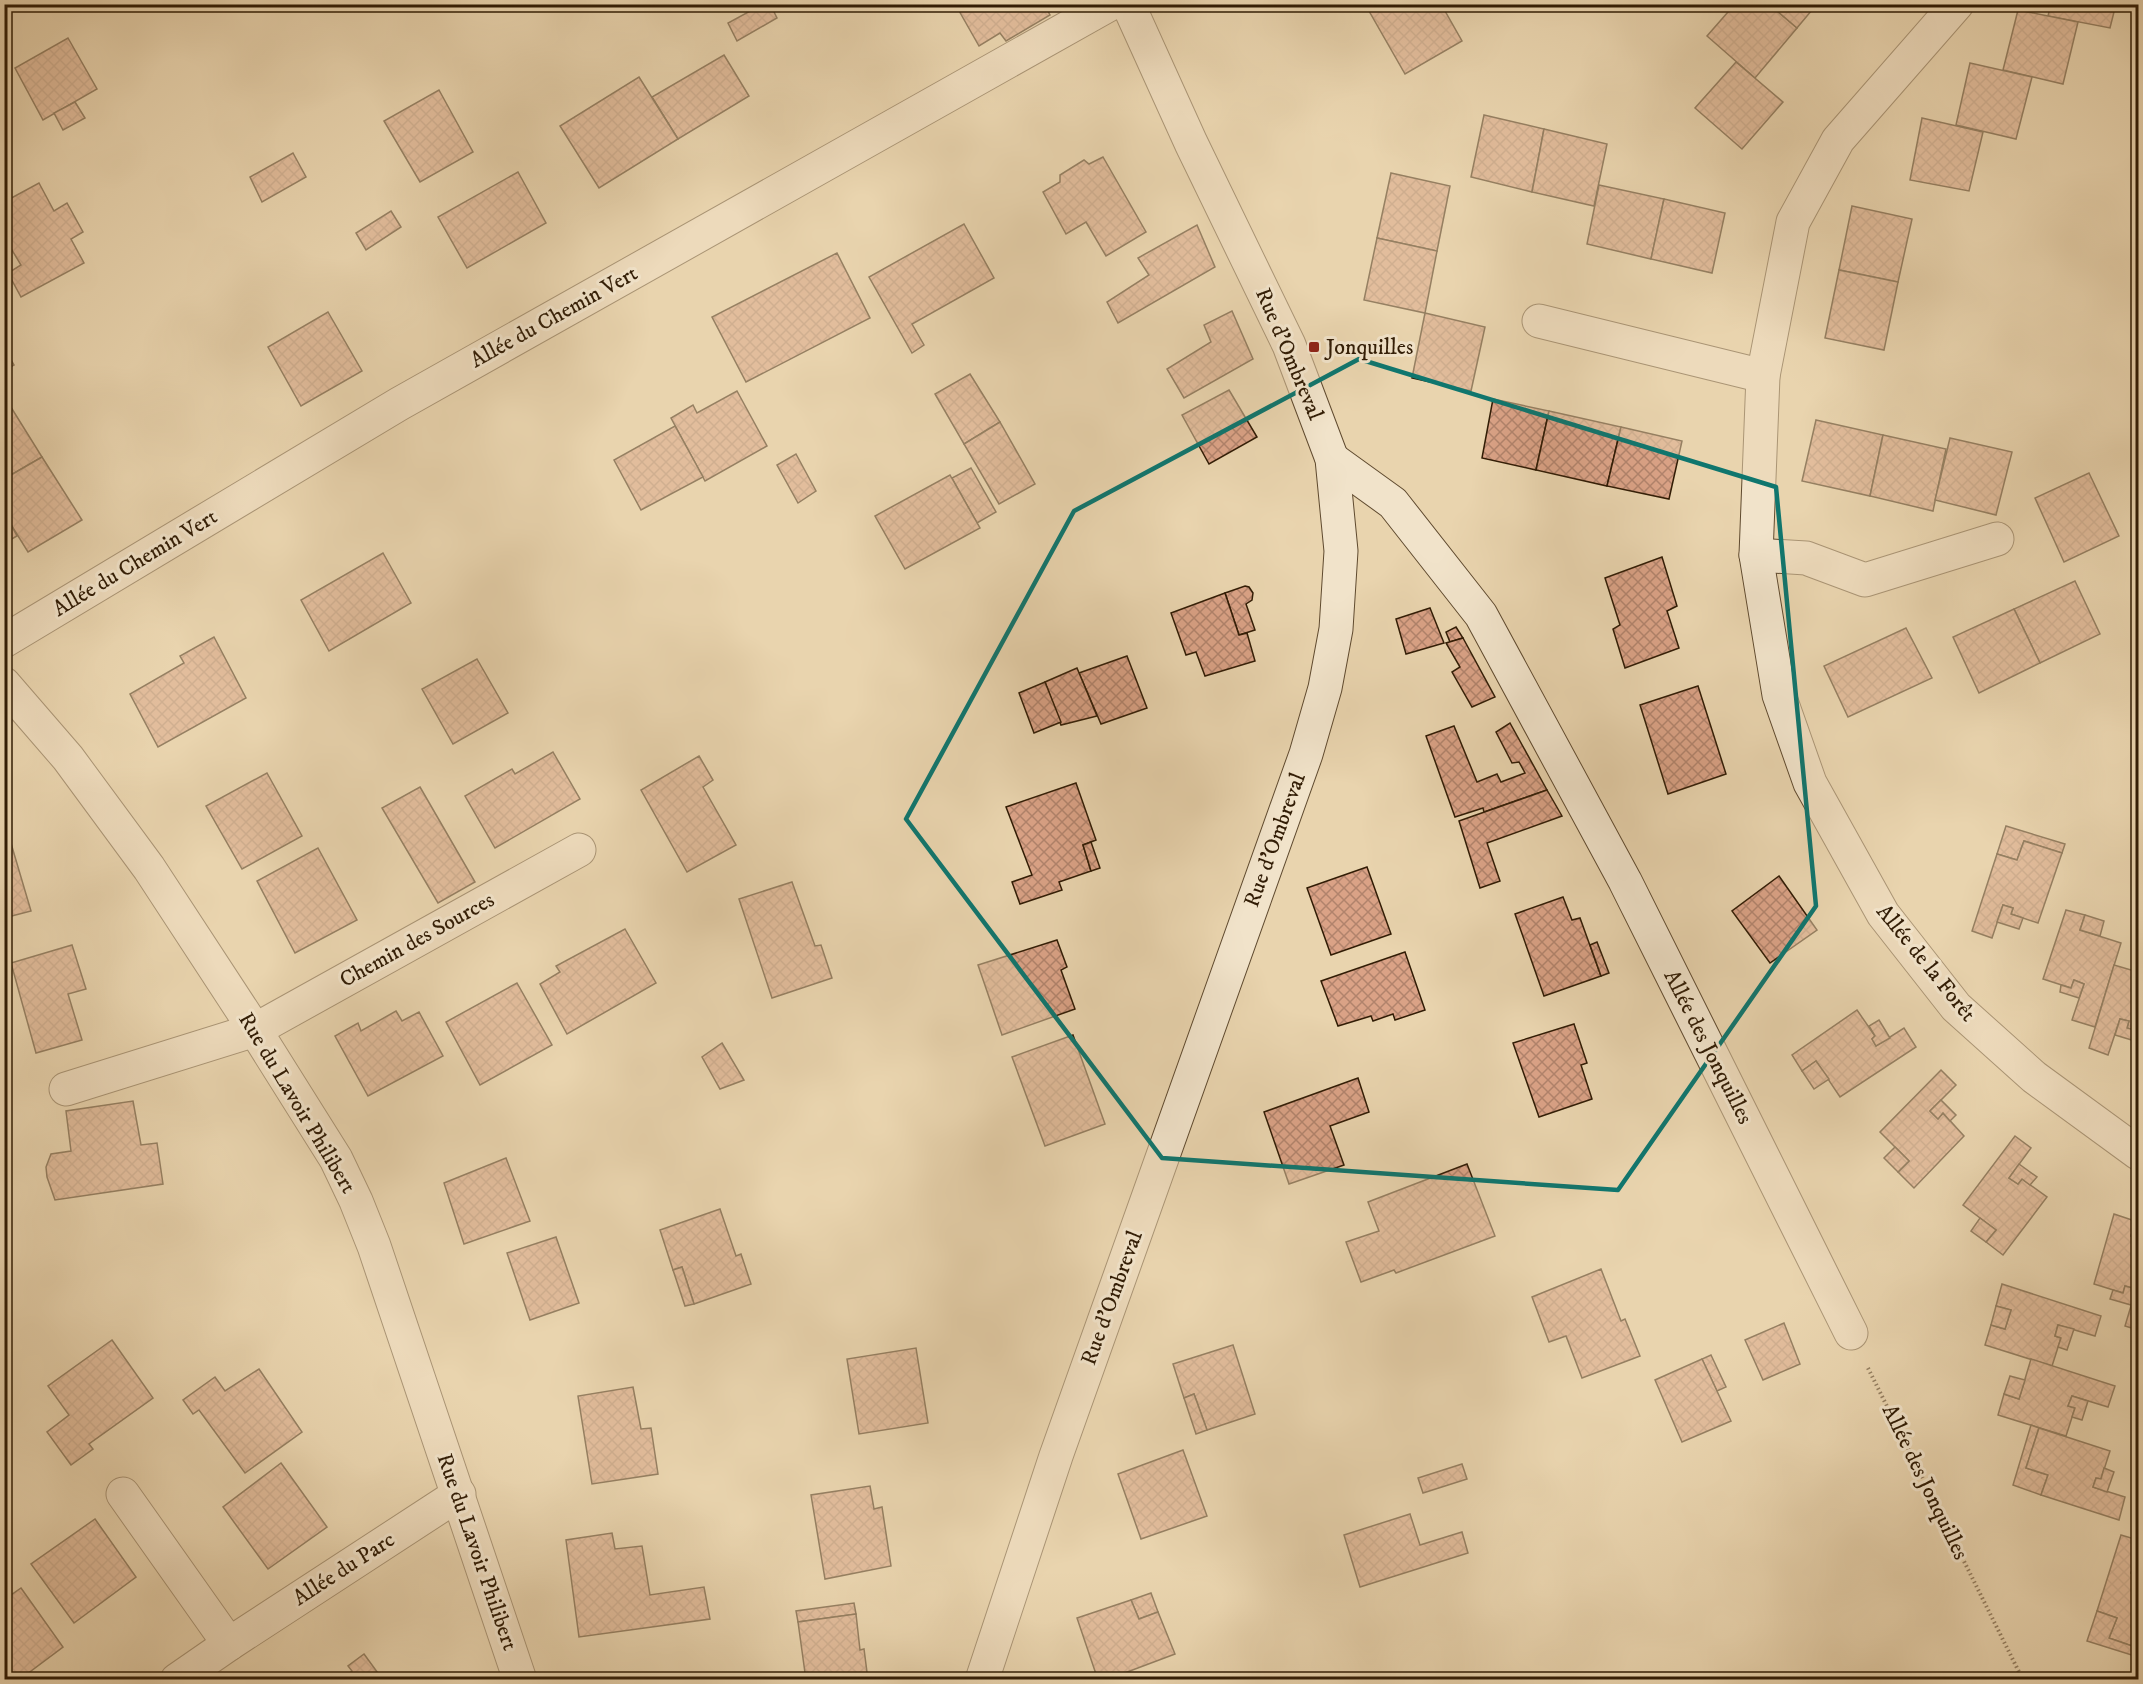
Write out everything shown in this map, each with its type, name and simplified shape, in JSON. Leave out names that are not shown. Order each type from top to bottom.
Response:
[{"type":"street","name":"Allée du Chemin Vert","points":[[4,641],[399,404],[1110,4]]},
{"type":"street","name":"Rue d'Ombreval","points":[[982,1680],[1056,1456],[1306,754],[1325,688],[1336,629],[1341,552],[1332,459],[1289,345],[1191,143],[1128,4]]},
{"type":"street","name":"Allée de la Forêt","points":[[1957,4],[1838,140],[1793,222],[1762,376],[1756,555],[1779,695],[1810,783],[1883,914],[1956,1007],[2034,1077],[2139,1153]]},
{"type":"street","points":[[1539,321],[1762,376]]},
{"type":"street","name":"Allée des Jonquilles","points":[[1332,459],[1393,503],[1481,615],[1625,880],[1851,1333]]},
{"type":"street","points":[[1756,555],[1806,558],[1865,580],[1997,539]]},
{"type":"street","name":"Rue du Lavoir Philibert","points":[[4,684],[68,758],[149,868],[336,1159],[356,1201],[459,1494],[520,1680]]},
{"type":"street","name":"Chemin des Sources","points":[[66,1089],[255,1030],[579,850]]},
{"type":"street","points":[[123,1494],[229,1644]]},
{"type":"street","name":"Allée du Parc","points":[[177,1680],[459,1494]]},
{"type":"path","name":"Allée des Jonquilles","points":[[1851,1333],[2023,1680]]},
{"type":"highlighted area","points":[[1359,359],[1776,487],[1816,906],[1618,1190],[1162,1158],[906,819],[1074,511]]},
{"type":"building","points":[[763,4],[770,4],[777,18],[737,41],[728,23]]},
{"type":"building","points":[[965,4],[1044,4],[1050,15],[1006,41],[1000,33],[979,46],[958,9]]},
{"type":"building","points":[[1365,4],[1441,4],[1462,41],[1405,74]]},
{"type":"building","points":[[1735,4],[1769,4],[1797,28],[1755,78],[1707,36]]},
{"type":"building","points":[[1769,4],[1817,4],[1797,28]]},
{"type":"building","points":[[2051,4],[2116,4],[2110,28],[2048,16]]},
{"type":"building","points":[[2018,10],[2078,22],[2063,84],[2003,70]]},
{"type":"building","points":[[68,38],[97,89],[43,120],[15,68]]},
{"type":"building","points":[[724,55],[749,96],[678,139],[652,97]]},
{"type":"building","points":[[1736,62],[1783,102],[1742,149],[1695,108]]},
{"type":"building","points":[[1970,63],[2032,77],[2016,139],[1956,125]]},
{"type":"building","points":[[639,77],[678,139],[599,188],[560,126]]},
{"type":"building","points":[[439,90],[473,152],[420,182],[384,121]]},
{"type":"building","points":[[75,102],[85,118],[63,130],[54,113]]},
{"type":"building","points":[[1484,115],[1544,129],[1532,192],[1471,177]]},
{"type":"building","points":[[1922,118],[1983,132],[1969,191],[1910,180]]},
{"type":"building","points":[[1544,129],[1607,144],[1594,206],[1532,192]]},
{"type":"building","points":[[293,153],[306,177],[262,202],[250,177]]},
{"type":"building","points":[[1103,157],[1146,232],[1106,256],[1086,222],[1066,234],[1043,192],[1060,182],[1060,175],[1084,160],[1089,164]]},
{"type":"building","points":[[518,172],[546,223],[467,268],[438,217]]},
{"type":"building","points":[[1391,173],[1450,186],[1437,251],[1377,238]]},
{"type":"building","points":[[39,183],[54,211],[67,203],[83,232],[71,239],[84,263],[21,297],[8,273],[21,265],[4,237],[4,202]]},
{"type":"building","points":[[1599,185],[1664,199],[1651,259],[1587,244]]},
{"type":"building","points":[[1664,199],[1725,213],[1712,273],[1651,259]]},
{"type":"building","points":[[1852,206],[1912,219],[1898,282],[1839,270]]},
{"type":"building","points":[[391,211],[401,227],[366,250],[356,233]]},
{"type":"building","points":[[964,224],[994,278],[912,324],[924,345],[912,353],[869,277]]},
{"type":"building","points":[[1197,225],[1215,267],[1118,323],[1107,302],[1149,275],[1138,258]]},
{"type":"building","points":[[1377,238],[1437,251],[1425,313],[1364,300]]},
{"type":"building","points":[[837,253],[870,318],[746,382],[712,317]]},
{"type":"building","points":[[1839,270],[1898,282],[1884,350],[1825,338]]},
{"type":"building","points":[[1232,311],[1253,359],[1184,398],[1167,369],[1211,342],[1204,325]]},
{"type":"building","points":[[328,312],[362,371],[301,406],[268,347]]},
{"type":"building","points":[[1425,313],[1485,327],[1471,391],[1412,378]]},
{"type":"building","points":[[4,348],[14,365],[4,371]]},
{"type":"building","points":[[970,374],[1000,422],[964,444],[935,394]]},
{"type":"building","points":[[1229,390],[1257,437],[1209,464],[1182,415]]},
{"type":"building","points":[[737,391],[767,446],[705,481],[671,418],[693,405],[697,413]]},
{"type":"building","points":[[4,396],[42,457],[4,479]]},
{"type":"building","points":[[1493,399],[1549,411],[1536,470],[1482,458]]},
{"type":"building","points":[[1549,411],[1621,427],[1607,486],[1536,470]]},
{"type":"building","points":[[1816,420],[1883,435],[1870,496],[1802,481]]},
{"type":"building","points":[[1000,422],[1035,484],[999,504],[964,444]]},
{"type":"building","points":[[675,426],[703,477],[641,510],[614,460]]},
{"type":"building","points":[[1621,427],[1682,441],[1669,499],[1607,486]]},
{"type":"building","points":[[1883,435],[1946,449],[1933,511],[1870,496]]},
{"type":"building","points":[[1950,438],[2012,452],[1996,515],[1935,500]]},
{"type":"building","points":[[796,454],[816,491],[798,503],[777,465]]},
{"type":"building","points":[[42,457],[82,520],[28,552],[10,523],[4,526],[4,479]]},
{"type":"building","points":[[971,468],[996,512],[977,523],[952,478]]},
{"type":"building","points":[[2089,473],[2119,536],[2064,562],[2035,498]]},
{"type":"building","points":[[950,475],[980,528],[905,569],[875,516]]},
{"type":"building","points":[[10,523],[17,536],[5,543],[4,526]]},
{"type":"building","points":[[383,553],[411,603],[329,651],[301,600]]},
{"type":"building","points":[[1662,557],[1677,606],[1667,611],[1679,648],[1625,668],[1613,629],[1620,625],[1605,578]]},
{"type":"building","points":[[2075,581],[2100,634],[2040,663],[2014,609]]},
{"type":"building","points":[[1245,586],[1249,587],[1253,593],[1252,600],[1246,604],[1255,630],[1239,635],[1225,593]]},
{"type":"building","points":[[1225,593],[1239,635],[1247,633],[1255,661],[1205,676],[1196,652],[1186,655],[1171,613]]},
{"type":"building","points":[[1430,608],[1444,643],[1406,654],[1396,619]]},
{"type":"building","points":[[2014,609],[2040,663],[1979,693],[1953,637]]},
{"type":"building","points":[[1456,627],[1463,638],[1450,642],[1446,632]]},
{"type":"building","points":[[1906,628],[1932,678],[1848,717],[1824,666]]},
{"type":"building","points":[[214,637],[246,698],[158,747],[130,694],[184,663],[180,656]]},
{"type":"building","points":[[1463,638],[1495,697],[1472,707],[1452,672],[1460,667],[1446,643]]},
{"type":"building","points":[[1127,656],[1147,708],[1101,724],[1079,673]]},
{"type":"building","points":[[477,659],[508,713],[453,744],[422,689]]},
{"type":"building","points":[[1077,668],[1097,716],[1061,725],[1045,682]]},
{"type":"building","points":[[1045,682],[1061,722],[1034,733],[1019,693]]},
{"type":"building","points":[[1698,686],[1726,774],[1668,794],[1640,705]]},
{"type":"building","points":[[1510,723],[1547,790],[1484,812],[1483,808],[1455,817],[1426,736],[1454,726],[1477,782],[1497,774],[1501,782],[1525,773],[1519,762],[1512,763],[1496,732]]},
{"type":"building","points":[[553,752],[580,799],[495,848],[465,796],[512,769],[515,774]]},
{"type":"building","points":[[699,756],[713,780],[703,787],[736,845],[687,872],[641,790]]},
{"type":"building","points":[[267,773],[302,836],[242,869],[206,806]]},
{"type":"building","points":[[1076,783],[1096,840],[1083,845],[1091,871],[1059,882],[1062,890],[1020,904],[1012,882],[1032,875],[1006,807]]},
{"type":"building","points":[[420,787],[475,882],[438,903],[382,808]]},
{"type":"building","points":[[1547,790],[1562,816],[1487,843],[1500,881],[1480,888],[1459,821]]},
{"type":"building","points":[[4,824],[31,911],[4,918]]},
{"type":"building","points":[[2006,826],[2065,844],[2062,853],[2024,841],[2017,860],[1997,854]]},
{"type":"building","points":[[2024,841],[2062,853],[2038,923],[2011,914],[2013,908],[2003,905],[1992,938],[1972,931],[1997,854],[2017,860]]},
{"type":"building","points":[[1091,842],[1100,868],[1091,871],[1083,845]]},
{"type":"building","points":[[318,848],[357,920],[295,953],[257,881]]},
{"type":"building","points":[[1367,867],[1391,934],[1331,955],[1307,888]]},
{"type":"building","points":[[1779,876],[1817,930],[1770,963],[1732,911]]},
{"type":"building","points":[[792,882],[815,946],[821,945],[832,978],[772,998],[739,899]]},
{"type":"building","points":[[1563,897],[1572,920],[1580,918],[1601,976],[1544,996],[1515,914]]},
{"type":"building","points":[[2003,905],[2013,908],[2011,914],[2023,918],[2019,929],[1997,922]]},
{"type":"building","points":[[2066,910],[2085,915],[2080,930],[2121,943],[2095,1027],[2072,1020],[2084,984],[2074,980],[2071,988],[2043,979]]},
{"type":"building","points":[[2085,915],[2104,921],[2100,936],[2080,930]]},
{"type":"building","points":[[625,929],[656,983],[567,1034],[540,984],[560,972],[556,966]]},
{"type":"building","points":[[1057,940],[1067,967],[1061,970],[1075,1009],[1002,1035],[978,965]]},
{"type":"building","points":[[1597,942],[1609,973],[1601,976],[1590,945]]},
{"type":"building","points":[[72,945],[86,989],[68,994],[82,1040],[36,1053],[11,963]]},
{"type":"building","points":[[1405,952],[1425,1010],[1395,1020],[1393,1014],[1373,1021],[1371,1016],[1338,1026],[1321,981]]},
{"type":"building","points":[[2114,965],[2138,972],[2138,1032],[2127,1028],[2129,1021],[2120,1019],[2108,1055],[2089,1048]]},
{"type":"building","points":[[2074,980],[2084,984],[2079,998],[2060,992],[2061,985],[2071,988]]},
{"type":"building","points":[[517,983],[552,1045],[480,1085],[446,1022]]},
{"type":"building","points":[[1857,1010],[1875,1036],[1872,1039],[1876,1046],[1904,1028],[1916,1047],[1840,1097],[1816,1061],[1802,1071],[1792,1055]]},
{"type":"building","points":[[396,1011],[402,1021],[419,1012],[443,1056],[368,1096],[335,1036],[358,1023],[361,1031]]},
{"type":"building","points":[[2120,1019],[2129,1021],[2127,1028],[2138,1031],[2135,1041],[2115,1035]]},
{"type":"building","points":[[1879,1020],[1890,1038],[1876,1046],[1872,1039],[1875,1036],[1869,1026]]},
{"type":"building","points":[[1574,1024],[1587,1063],[1581,1065],[1592,1099],[1539,1117],[1513,1043]]},
{"type":"building","points":[[1073,1035],[1105,1124],[1045,1146],[1012,1057]]},
{"type":"building","points":[[722,1043],[744,1080],[720,1089],[702,1057]]},
{"type":"building","points":[[1816,1061],[1829,1079],[1814,1089],[1802,1071]]},
{"type":"building","points":[[1941,1070],[1956,1085],[1930,1111],[1938,1119],[1943,1113],[1964,1136],[1914,1188],[1898,1172],[1909,1161],[1880,1132]]},
{"type":"building","points":[[1358,1078],[1369,1112],[1330,1126],[1344,1165],[1289,1184],[1264,1112]]},
{"type":"building","points":[[1941,1100],[1956,1115],[1950,1121],[1943,1113],[1938,1119],[1930,1111]]},
{"type":"building","points":[[133,1101],[141,1145],[157,1143],[163,1184],[55,1200],[46,1167],[51,1154],[71,1151],[66,1111]]},
{"type":"building","points":[[2015,1136],[2031,1148],[2009,1178],[2018,1184],[2022,1179],[2047,1197],[2003,1255],[1986,1242],[1996,1230],[1963,1205]]},
{"type":"building","points":[[1895,1147],[1909,1161],[1898,1172],[1884,1158]]},
{"type":"building","points":[[506,1158],[530,1221],[464,1244],[444,1183]]},
{"type":"building","points":[[1467,1164],[1495,1236],[1396,1273],[1394,1270],[1361,1282],[1346,1242],[1379,1231],[1368,1202]]},
{"type":"building","points":[[2019,1164],[2037,1177],[2030,1185],[2022,1179],[2018,1184],[2009,1178]]},
{"type":"building","points":[[720,1209],[736,1256],[741,1254],[751,1284],[694,1304],[682,1267],[673,1270],[660,1230]]},
{"type":"building","points":[[2114,1214],[2135,1221],[2131,1236],[2138,1239],[2138,1330],[2125,1326],[2136,1289],[2125,1286],[2123,1293],[2094,1284]]},
{"type":"building","points":[[1980,1218],[1996,1230],[1986,1242],[1971,1231]]},
{"type":"building","points":[[2135,1221],[2138,1222],[2138,1239],[2131,1236]]},
{"type":"building","points":[[556,1237],[579,1303],[530,1320],[507,1253]]},
{"type":"building","points":[[682,1267],[694,1304],[685,1306],[673,1270]]},
{"type":"building","points":[[1601,1269],[1621,1321],[1625,1319],[1640,1356],[1582,1378],[1566,1336],[1549,1342],[1532,1297]]},
{"type":"building","points":[[2002,1284],[2101,1316],[2095,1336],[2058,1325],[2055,1336],[2061,1338],[2052,1366],[1985,1345],[1991,1325],[2005,1329],[2011,1310],[1996,1306]]},
{"type":"building","points":[[2125,1286],[2136,1289],[2131,1305],[2110,1299],[2113,1290],[2123,1293]]},
{"type":"building","points":[[1996,1306],[2011,1310],[2005,1329],[1991,1325]]},
{"type":"building","points":[[1784,1323],[1800,1364],[1763,1380],[1745,1340]]},
{"type":"building","points":[[2058,1325],[2074,1329],[2067,1350],[2058,1347],[2061,1338],[2055,1336]]},
{"type":"building","points":[[112,1340],[153,1398],[89,1444],[93,1449],[71,1465],[47,1432],[69,1415],[48,1386]]},
{"type":"building","points":[[1233,1345],[1255,1414],[1207,1430],[1194,1394],[1184,1398],[1173,1364]]},
{"type":"building","points":[[916,1348],[928,1423],[859,1434],[847,1359]]},
{"type":"building","points":[[1711,1355],[1726,1387],[1717,1391],[1702,1359]]},
{"type":"building","points":[[1702,1359],[1731,1421],[1682,1442],[1655,1380]]},
{"type":"building","points":[[2031,1359],[2115,1386],[2108,1407],[2072,1396],[2068,1406],[2075,1408],[2066,1436],[1998,1415],[2004,1394],[2019,1399]]},
{"type":"building","points":[[259,1369],[302,1432],[245,1473],[199,1410],[193,1414],[183,1400],[215,1377],[225,1391]]},
{"type":"building","points":[[2010,1376],[2025,1380],[2019,1399],[2004,1394]]},
{"type":"building","points":[[633,1387],[641,1429],[651,1428],[658,1474],[592,1484],[578,1396]]},
{"type":"building","points":[[1194,1394],[1207,1430],[1196,1434],[1184,1398]]},
{"type":"building","points":[[2072,1396],[2088,1401],[2082,1420],[2072,1417],[2075,1408],[2068,1406]]},
{"type":"building","points":[[2031,1425],[2039,1428],[2026,1468],[2048,1475],[2041,1495],[2013,1485]]},
{"type":"building","points":[[2039,1428],[2110,1451],[2101,1479],[2096,1478],[2093,1487],[2125,1497],[2119,1520],[2041,1495],[2048,1475],[2026,1468]]},
{"type":"building","points":[[1183,1450],[1207,1516],[1141,1539],[1118,1474]]},
{"type":"building","points":[[281,1463],[327,1527],[268,1569],[223,1507]]},
{"type":"building","points":[[1462,1464],[1467,1479],[1423,1493],[1418,1478]]},
{"type":"building","points":[[2104,1468],[2114,1472],[2107,1492],[2093,1487],[2096,1478],[2101,1479]]},
{"type":"building","points":[[870,1486],[874,1509],[882,1507],[891,1566],[825,1579],[811,1495]]},
{"type":"building","points":[[1410,1514],[1420,1545],[1462,1532],[1468,1553],[1360,1587],[1344,1535]]},
{"type":"building","points":[[95,1519],[136,1577],[74,1623],[31,1564]]},
{"type":"building","points":[[612,1533],[615,1549],[642,1546],[650,1595],[704,1587],[710,1619],[579,1637],[566,1540]]},
{"type":"building","points":[[2121,1535],[2138,1540],[2138,1551],[2131,1573],[2138,1575],[2138,1648],[2109,1638],[2117,1618],[2097,1611]]},
{"type":"building","points":[[2138,1559],[2138,1575],[2131,1573]]},
{"type":"building","points":[[21,1588],[63,1647],[19,1680],[4,1680],[4,1600]]},
{"type":"building","points":[[1151,1593],[1158,1612],[1139,1619],[1131,1600]]},
{"type":"building","points":[[1131,1600],[1139,1619],[1158,1612],[1175,1654],[1106,1680],[1098,1680],[1077,1618]]},
{"type":"building","points":[[854,1603],[856,1614],[798,1622],[796,1611]]},
{"type":"building","points":[[2097,1611],[2117,1618],[2109,1638],[2138,1648],[2138,1657],[2087,1641]]},
{"type":"building","points":[[856,1614],[860,1650],[864,1649],[868,1680],[806,1680],[798,1622]]},
{"type":"building","points":[[364,1654],[383,1680],[340,1680],[352,1671],[348,1666]]},
{"type":"place","name":"Jonquilles","points":[[1314,347]]}]
